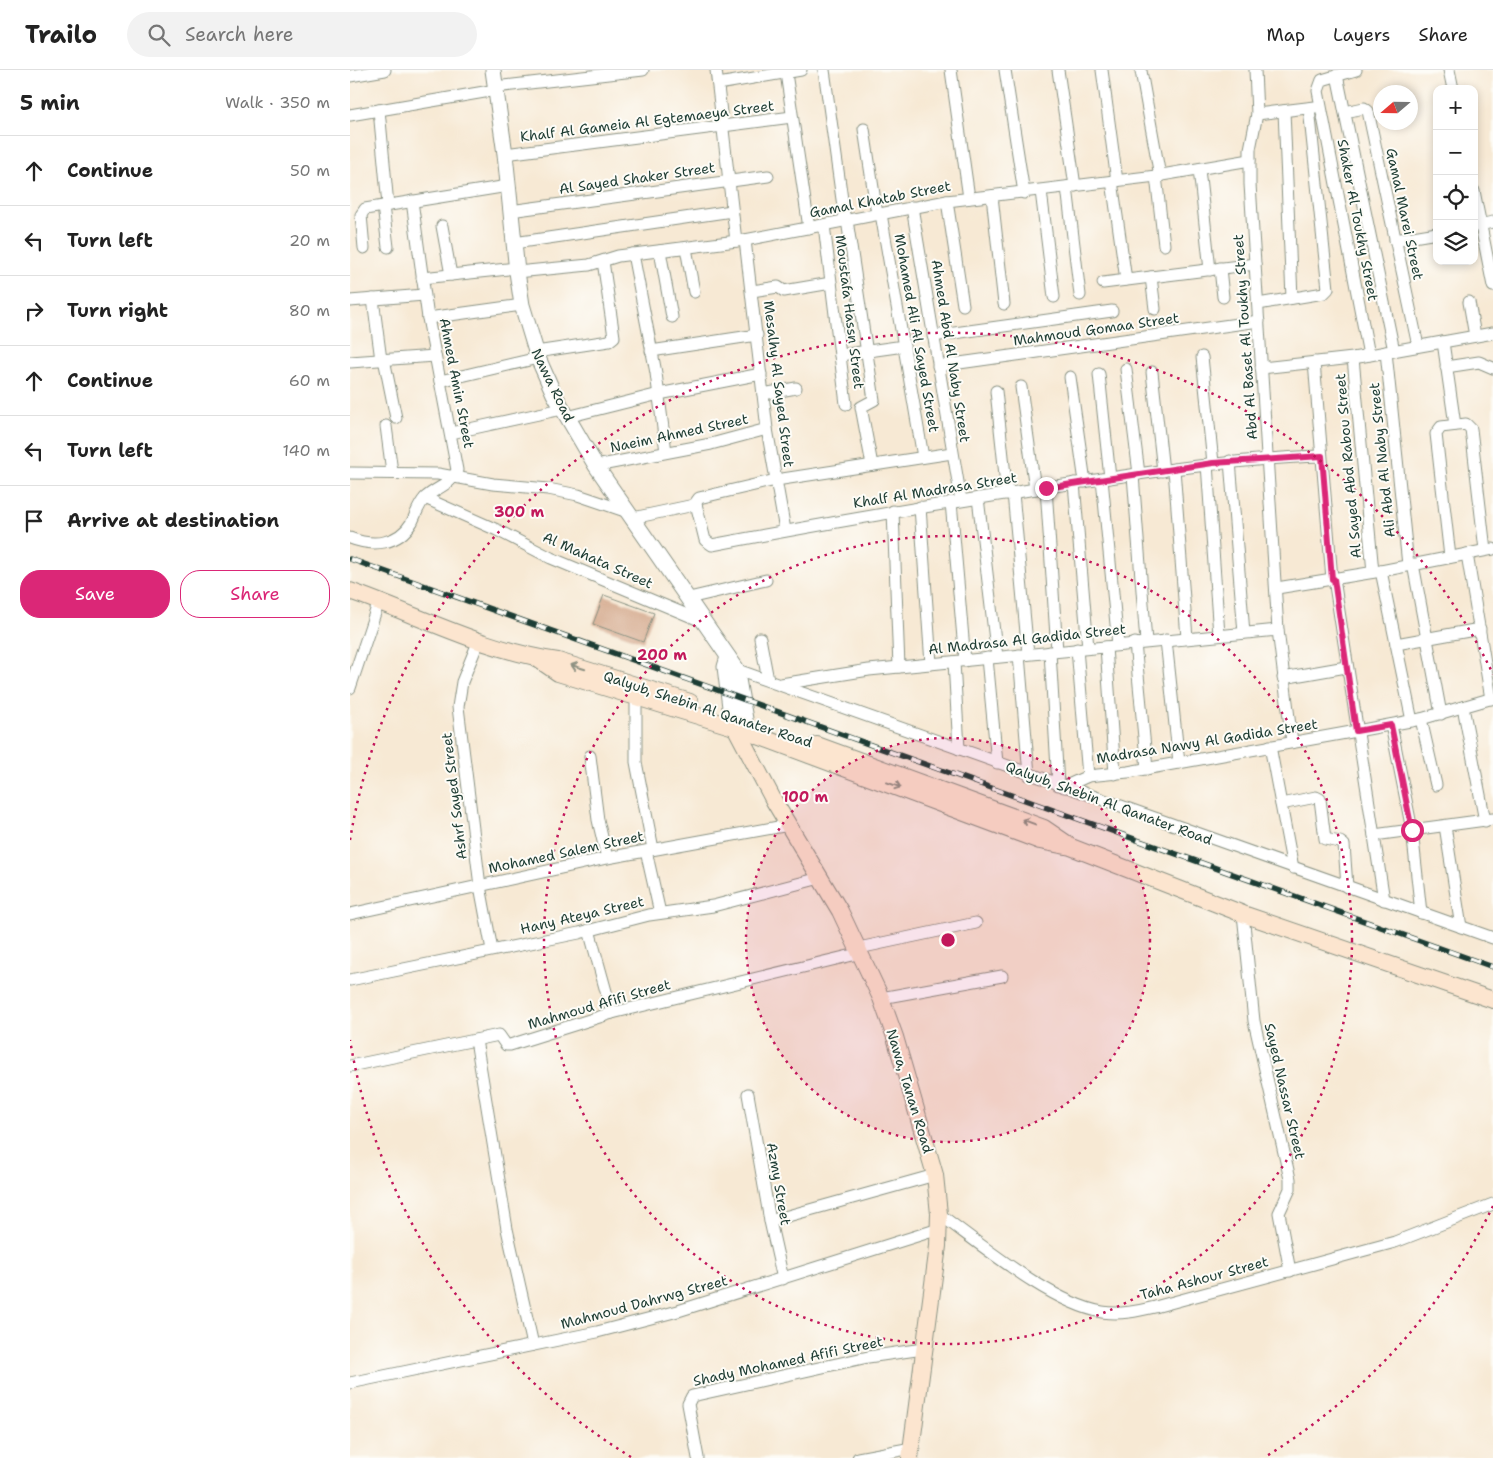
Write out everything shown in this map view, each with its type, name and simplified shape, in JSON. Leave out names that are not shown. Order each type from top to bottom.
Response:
[{"type":"main road","name":"Qalyub, Shebin Al Qanater Road","points":[[350,591],[479,640],[536,658],[558,661],[1044,828],[1071,846],[1243,914],[1493,1000]]},
{"type":"main road","name":"Qalyub, Shebin Al Qanater Road","points":[[536,658],[558,673],[636,697],[739,723]]},
{"type":"main road","name":"Nawa, Tanan Road","points":[[739,723],[751,756],[860,950],[881,998],[895,1037],[935,1175],[939,1222],[934,1283],[923,1349],[911,1453]]},
{"type":"street","points":[[350,76],[385,70]]},
{"type":"street","name":"Nawa Road","points":[[493,70],[505,154],[522,305],[537,355],[565,413],[596,466],[689,598],[730,664],[739,723]]},
{"type":"street","points":[[350,115],[495,89],[643,70]]},
{"type":"street","name":"Mesalhy Al Sayed Street","points":[[716,70],[732,211],[752,291],[767,429],[785,530]]},
{"type":"street","points":[[718,84],[801,70]]},
{"type":"street","points":[[824,70],[874,400],[861,407],[872,465]]},
{"type":"street","points":[[951,70],[969,198]]},
{"type":"street","points":[[1005,70],[1024,193]]},
{"type":"street","points":[[1058,70],[1071,187],[1080,295]]},
{"type":"street","points":[[1102,70],[1126,280]]},
{"type":"street","points":[[1141,70],[1158,176],[1164,245]]},
{"type":"street","name":"Abd Al Baset Al Toukhy Street","points":[[1255,70],[1257,114],[1250,160],[1258,321],[1277,588],[1278,630],[1292,742]]},
{"type":"street","points":[[1337,75],[1356,70]]},
{"type":"street","points":[[1449,70],[1452,85]]},
{"type":"street","points":[[786,73],[809,228]]},
{"type":"street","name":"Shaker Al Toukhy Street","points":[[1337,75],[1322,80],[1315,107],[1369,355]]},
{"type":"street","name":"Ali Abd Al Naby Street","points":[[1337,75],[1390,351],[1410,565],[1427,639],[1441,714]]},
{"type":"street","points":[[1257,114],[1315,107],[1328,289],[1324,293],[1258,304]]},
{"type":"street","name":"Gamal Marei Street","points":[[1345,112],[1364,108],[1368,111],[1418,346]]},
{"type":"street","points":[[379,110],[388,247]]},
{"type":"street","points":[[1284,112],[1292,298]]},
{"type":"street","name":"Khalf Al Gameia Al Egtemaeya Street","points":[[505,154],[792,117]]},
{"type":"street","name":"Mohamed Ali Al Sayed Street","points":[[864,129],[923,457]]},
{"type":"street","name":"Gamal Khatab Street","points":[[422,278],[590,265],[633,254],[740,241],[947,201],[1158,176],[1250,160]]},
{"type":"street","points":[[1199,169],[1215,269],[1223,297]]},
{"type":"street","name":"Al Sayed Shaker Street","points":[[510,211],[768,176]]},
{"type":"street","points":[[364,248],[361,212],[366,209],[508,186]]},
{"type":"street","points":[[1041,190],[1054,297]]},
{"type":"street","points":[[992,196],[1004,304]]},
{"type":"street","name":"Ahmed Amin Street","points":[[412,201],[434,356],[458,463],[455,476]]},
{"type":"street","points":[[947,201],[964,305]]},
{"type":"street","name":"Ahmed Abd Al Naby Street","points":[[912,207],[952,452],[956,501],[960,661],[959,749]]},
{"type":"street","points":[[514,243],[732,211]]},
{"type":"street","points":[[1493,222],[1478,225],[1493,286]]},
{"type":"street","name":"Moustafa Hassn Street","points":[[824,225],[846,404]]},
{"type":"street","points":[[442,226],[451,275]]},
{"type":"street","points":[[1395,240],[1433,234]]},
{"type":"street","points":[[686,248],[694,292]]},
{"type":"street","points":[[660,251],[672,317]]},
{"type":"street","points":[[633,254],[652,351],[666,452]]},
{"type":"street","points":[[440,381],[537,355],[609,341],[615,334],[603,261]]},
{"type":"street","points":[[1103,283],[1256,264]]},
{"type":"street","points":[[1151,277],[1154,309]]},
{"type":"street","points":[[752,291],[778,287],[784,291],[831,283]]},
{"type":"street","points":[[350,300],[424,295]]},
{"type":"street","points":[[373,299],[383,360],[396,418]]},
{"type":"street","points":[[1469,302],[1475,336]]},
{"type":"street","points":[[428,318],[522,305]]},
{"type":"street","points":[[933,336],[1112,311]]},
{"type":"street","name":"Mahmoud Gomaa Street","points":[[938,366],[1258,321]]},
{"type":"street","points":[[1261,368],[1353,358],[1493,333]]},
{"type":"street","points":[[652,351],[756,335]]},
{"type":"street","points":[[1443,342],[1446,367],[1461,424]]},
{"type":"street","points":[[840,355],[904,346]]},
{"type":"street","points":[[350,362],[434,356]]},
{"type":"street","points":[[1202,357],[1219,635]]},
{"type":"street","name":"Al Sayed Abd Rabou Street","points":[[1353,358],[1377,571],[1416,720],[1436,785]]},
{"type":"street","points":[[1314,362],[1333,579],[1384,900]]},
{"type":"street","points":[[1446,367],[1480,362],[1493,368]]},
{"type":"street","points":[[1126,369],[1136,475],[1140,643],[1146,769]]},
{"type":"street","points":[[1152,372],[1169,470],[1187,638]]},
{"type":"street","points":[[451,434],[761,374]]},
{"type":"street","points":[[1098,374],[1118,645]]},
{"type":"street","points":[[1070,377],[1080,483],[1082,649],[1088,776]]},
{"type":"street","points":[[1021,387],[1040,489],[1054,652],[1061,786]]},
{"type":"street","points":[[763,394],[796,388]]},
{"type":"street","points":[[996,391],[1010,493],[1024,655],[1029,775]]},
{"type":"street","points":[[1277,588],[1410,565],[1467,554],[1489,549],[1471,429],[1461,424],[1440,428],[1436,434],[1450,557]]},
{"type":"street","points":[[386,426],[392,472]]},
{"type":"street","name":"Naeim Ahmed Street","points":[[596,466],[710,444],[767,429]]},
{"type":"street","points":[[350,473],[392,472],[455,476],[493,484],[558,490],[630,515],[696,504],[699,498],[776,480],[952,452]]},
{"type":"street","name":"Khalf Al Madrasa Street","points":[[696,504],[705,540],[712,544],[893,511],[1106,478],[1267,458],[1322,456]]},
{"type":"street","points":[[1230,462],[1244,633]]},
{"type":"street","points":[[350,538],[369,544],[387,541],[411,524],[425,498],[455,476]]},
{"type":"street","name":"Al Mahata Street","points":[[425,498],[497,530],[567,565],[705,622]]},
{"type":"street","points":[[978,498],[992,658],[997,763]]},
{"type":"street","points":[[920,507],[931,664]]},
{"type":"street","points":[[893,511],[899,667]]},
{"type":"street","points":[[1467,554],[1492,699]]},
{"type":"street","points":[[689,598],[766,580]]},
{"type":"street","points":[[350,688],[379,601]]},
{"type":"street","points":[[1396,644],[1480,629]]},
{"type":"street","name":"Al Madrasa Al Gadida Street","points":[[780,684],[899,667],[1278,630]]},
{"type":"street","points":[[760,638],[768,680]]},
{"type":"street","name":"Ashrf Sayed Street","points":[[479,640],[462,682],[458,706],[480,886],[492,950]]},
{"type":"street","points":[[1166,640],[1179,763]]},
{"type":"street","points":[[1106,647],[1114,774]]},
{"type":"street","name":"Qalyub, Shebin Al Qanater Road","points":[[730,664],[768,680],[1029,775],[1493,938]]},
{"type":"street","points":[[1283,678],[1346,667]]},
{"type":"street","points":[[636,697],[636,762],[660,913]]},
{"type":"street","name":"Madrasa Nawy Al Gadida Street","points":[[1061,786],[1088,776],[1146,769],[1416,720],[1492,699]]},
{"type":"street","points":[[1374,836],[1489,820],[1463,707]]},
{"type":"street","points":[[1391,725],[1412,830],[1421,913]]},
{"type":"street","points":[[1270,746],[1293,868]]},
{"type":"street","points":[[590,756],[598,820],[607,858]]},
{"type":"street","points":[[1281,804],[1316,798],[1320,800],[1325,839],[1340,842],[1344,845],[1347,887]]},
{"type":"street","name":"Mohamed Salem Street","points":[[350,914],[607,858],[789,825]]},
{"type":"street","points":[[1445,826],[1461,927]]},
{"type":"street","name":"Hany Ateya Street","points":[[350,980],[589,930],[660,913],[712,906],[820,878]]},
{"type":"street","name":"Sayed Nassar Street","points":[[1243,914],[1254,1021],[1290,1179],[1290,1189],[1279,1213],[1290,1271]]},
{"type":"street","name":"Mahmoud Afifi Street","points":[[350,1066],[501,1035],[505,1043],[510,1045],[612,1013],[860,950],[976,923]]},
{"type":"street","points":[[589,930],[612,1013]]},
{"type":"street","points":[[881,998],[1002,976]]},
{"type":"street","points":[[476,1040],[507,1229],[533,1346]]},
{"type":"street","name":"Azmy Street","points":[[748,1094],[770,1221],[783,1279]]},
{"type":"street","points":[[770,1221],[935,1175]]},
{"type":"street","name":"Taha Ashour Street","points":[[939,1222],[1041,1286],[1074,1303],[1102,1312],[1139,1311],[1395,1242],[1493,1204]]},
{"type":"street","name":"Mahmoud Dahrwg Street","points":[[350,1383],[533,1346],[678,1311],[783,1279],[939,1222]]},
{"type":"street","name":"Shady Mohamed Afifi Street","points":[[698,1458],[688,1404],[692,1396],[868,1357],[923,1349]]},
{"type":"street","points":[[858,1458],[911,1453]]},
{"type":"building","points":[[604,595],[654,613],[643,642],[593,624]]},
{"type":"railway","points":[[350,559],[1493,967]]},
{"type":"route","points":[[1046,488],[1213,463],[1267,458],[1322,456],[1332,579],[1334,579],[1356,731],[1391,725],[1412,830]]}]
